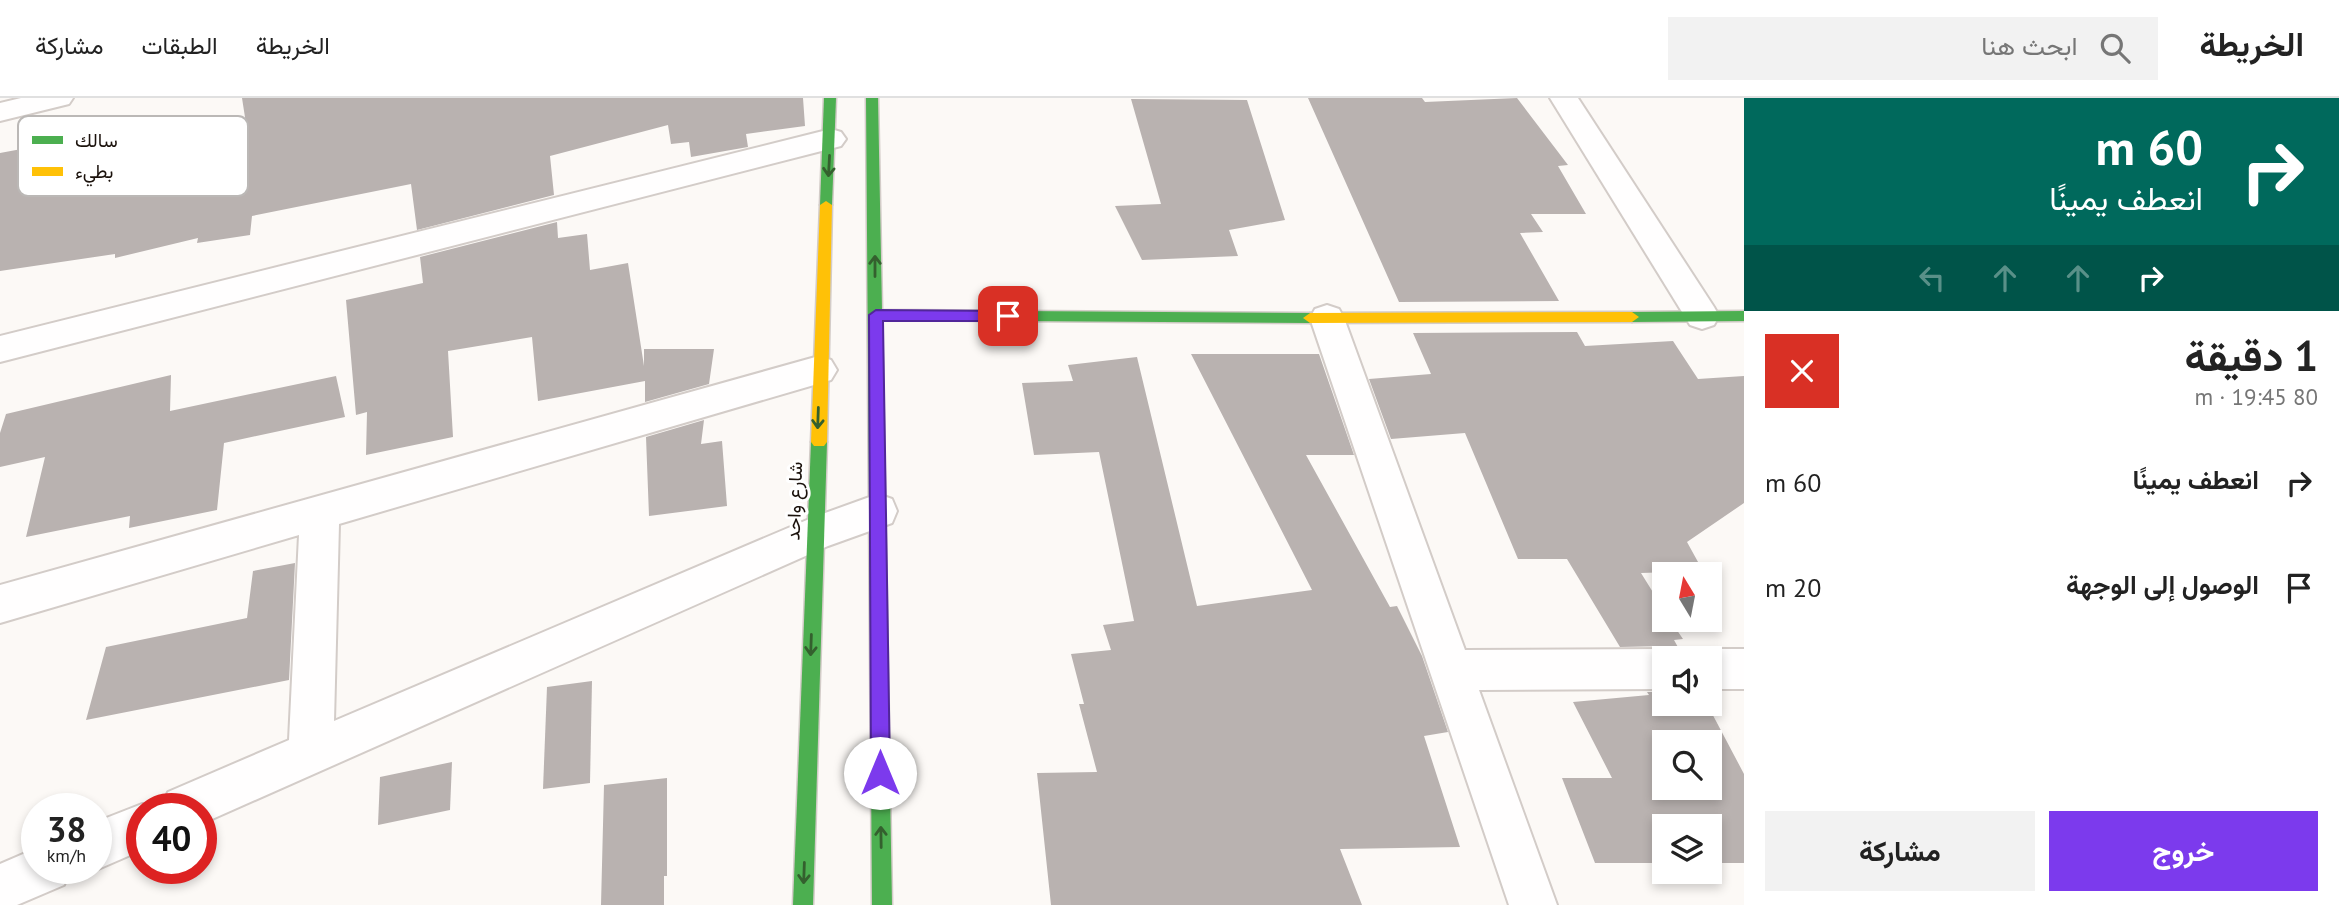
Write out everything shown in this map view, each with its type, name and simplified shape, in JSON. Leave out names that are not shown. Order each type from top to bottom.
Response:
[{"type":"street","points":[[1,107],[59,98]]},
{"type":"street","name":"شارع واحد","points":[[803,905],[819,370],[831,139],[830,98]]},
{"type":"street","points":[[872,98],[882,905]]},
{"type":"street","points":[[1564,98],[1702,316]]},
{"type":"street","points":[[0,349],[831,139]]},
{"type":"street","points":[[876,315],[1327,318],[1744,316]]},
{"type":"street","points":[[1327,318],[1533,905]]},
{"type":"street","points":[[0,604],[819,370]]},
{"type":"street","points":[[217,794],[814,534],[878,511]]},
{"type":"street","points":[[311,754],[320,512]]},
{"type":"street","points":[[1452,670],[1652,669]]},
{"type":"street","points":[[1722,669],[1744,669]]},
{"type":"street","points":[[0,888],[21,879]]},
{"type":"building","points":[[242,98],[803,98],[805,126],[746,134],[748,147],[691,157],[689,142],[671,144],[668,125],[550,156],[554,195],[417,230],[411,184],[252,216],[250,235],[197,243],[198,238],[115,258],[115,254],[0,271],[0,153],[18,150],[18,196],[248,196],[248,116],[245,116]]},
{"type":"building","points":[[1308,98],[1422,98],[1425,102],[1517,98],[1568,165],[1558,166],[1586,214],[1531,214],[1543,232],[1520,233],[1559,301],[1399,302]]},
{"type":"building","points":[[1131,99],[1247,100],[1285,220],[1229,230],[1238,256],[1142,260],[1115,206],[1161,204]]},
{"type":"building","points":[[557,222],[558,238],[587,234],[590,270],[628,263],[644,366],[644,349],[714,349],[709,384],[645,402],[645,381],[538,401],[532,337],[448,351],[453,437],[366,455],[367,412],[356,415],[346,300],[423,283],[420,257]]},
{"type":"building","points":[[1577,332],[1585,346],[1673,341],[1698,379],[1744,376],[1744,503],[1687,542],[1698,562],[1652,562],[1652,573],[1641,573],[1652,591],[1652,632],[1678,632],[1683,639],[1674,640],[1677,646],[1620,647],[1567,559],[1518,559],[1465,433],[1391,439],[1369,379],[1431,374],[1413,333]]},
{"type":"building","points":[[1191,354],[1319,354],[1354,455],[1306,455],[1390,607],[1397,606],[1422,656],[1448,732],[1424,736],[1460,847],[1340,849],[1362,905],[1051,905],[1037,773],[1097,772],[1079,704],[1084,704],[1071,654],[1111,650],[1103,625],[1134,621],[1099,452],[1034,455],[1022,383],[1073,381],[1068,365],[1137,357],[1197,606],[1312,590]]},
{"type":"building","points":[[171,375],[170,411],[336,376],[345,417],[224,443],[217,510],[129,528],[130,516],[26,537],[45,457],[0,467],[0,433],[6,414]]},
{"type":"building","points":[[704,420],[701,444],[722,441],[727,506],[649,516],[646,437]]},
{"type":"building","points":[[295,563],[289,680],[86,720],[106,647],[247,618],[253,571]]},
{"type":"building","points":[[592,681],[590,783],[543,789],[547,687]]},
{"type":"building","points":[[1647,692],[1652,692],[1652,716],[1713,716],[1721,730],[1652,730],[1652,800],[1722,800],[1722,732],[1744,774],[1744,863],[1722,863],[1722,814],[1652,814],[1652,863],[1595,863],[1562,778],[1612,778],[1573,702],[1649,695]]},
{"type":"building","points":[[452,762],[450,810],[378,825],[380,777]]},
{"type":"building","points":[[667,778],[667,876],[664,876],[664,905],[601,905],[604,785]]},
{"type":"traffic: fast","points":[[826,205],[830,98]]},
{"type":"traffic: fast","points":[[872,98],[882,905]]},
{"type":"traffic: fast","points":[[875,315],[1310,318]]},
{"type":"traffic: fast","points":[[1632,317],[1744,316]]},
{"type":"traffic: fast","points":[[803,905],[819,442]]},
{"type":"traffic: slow","points":[[819,442],[826,205]]},
{"type":"traffic: slow","points":[[1310,318],[1632,317]]},
{"type":"route","points":[[880,773],[876,315],[1008,316]]}]
